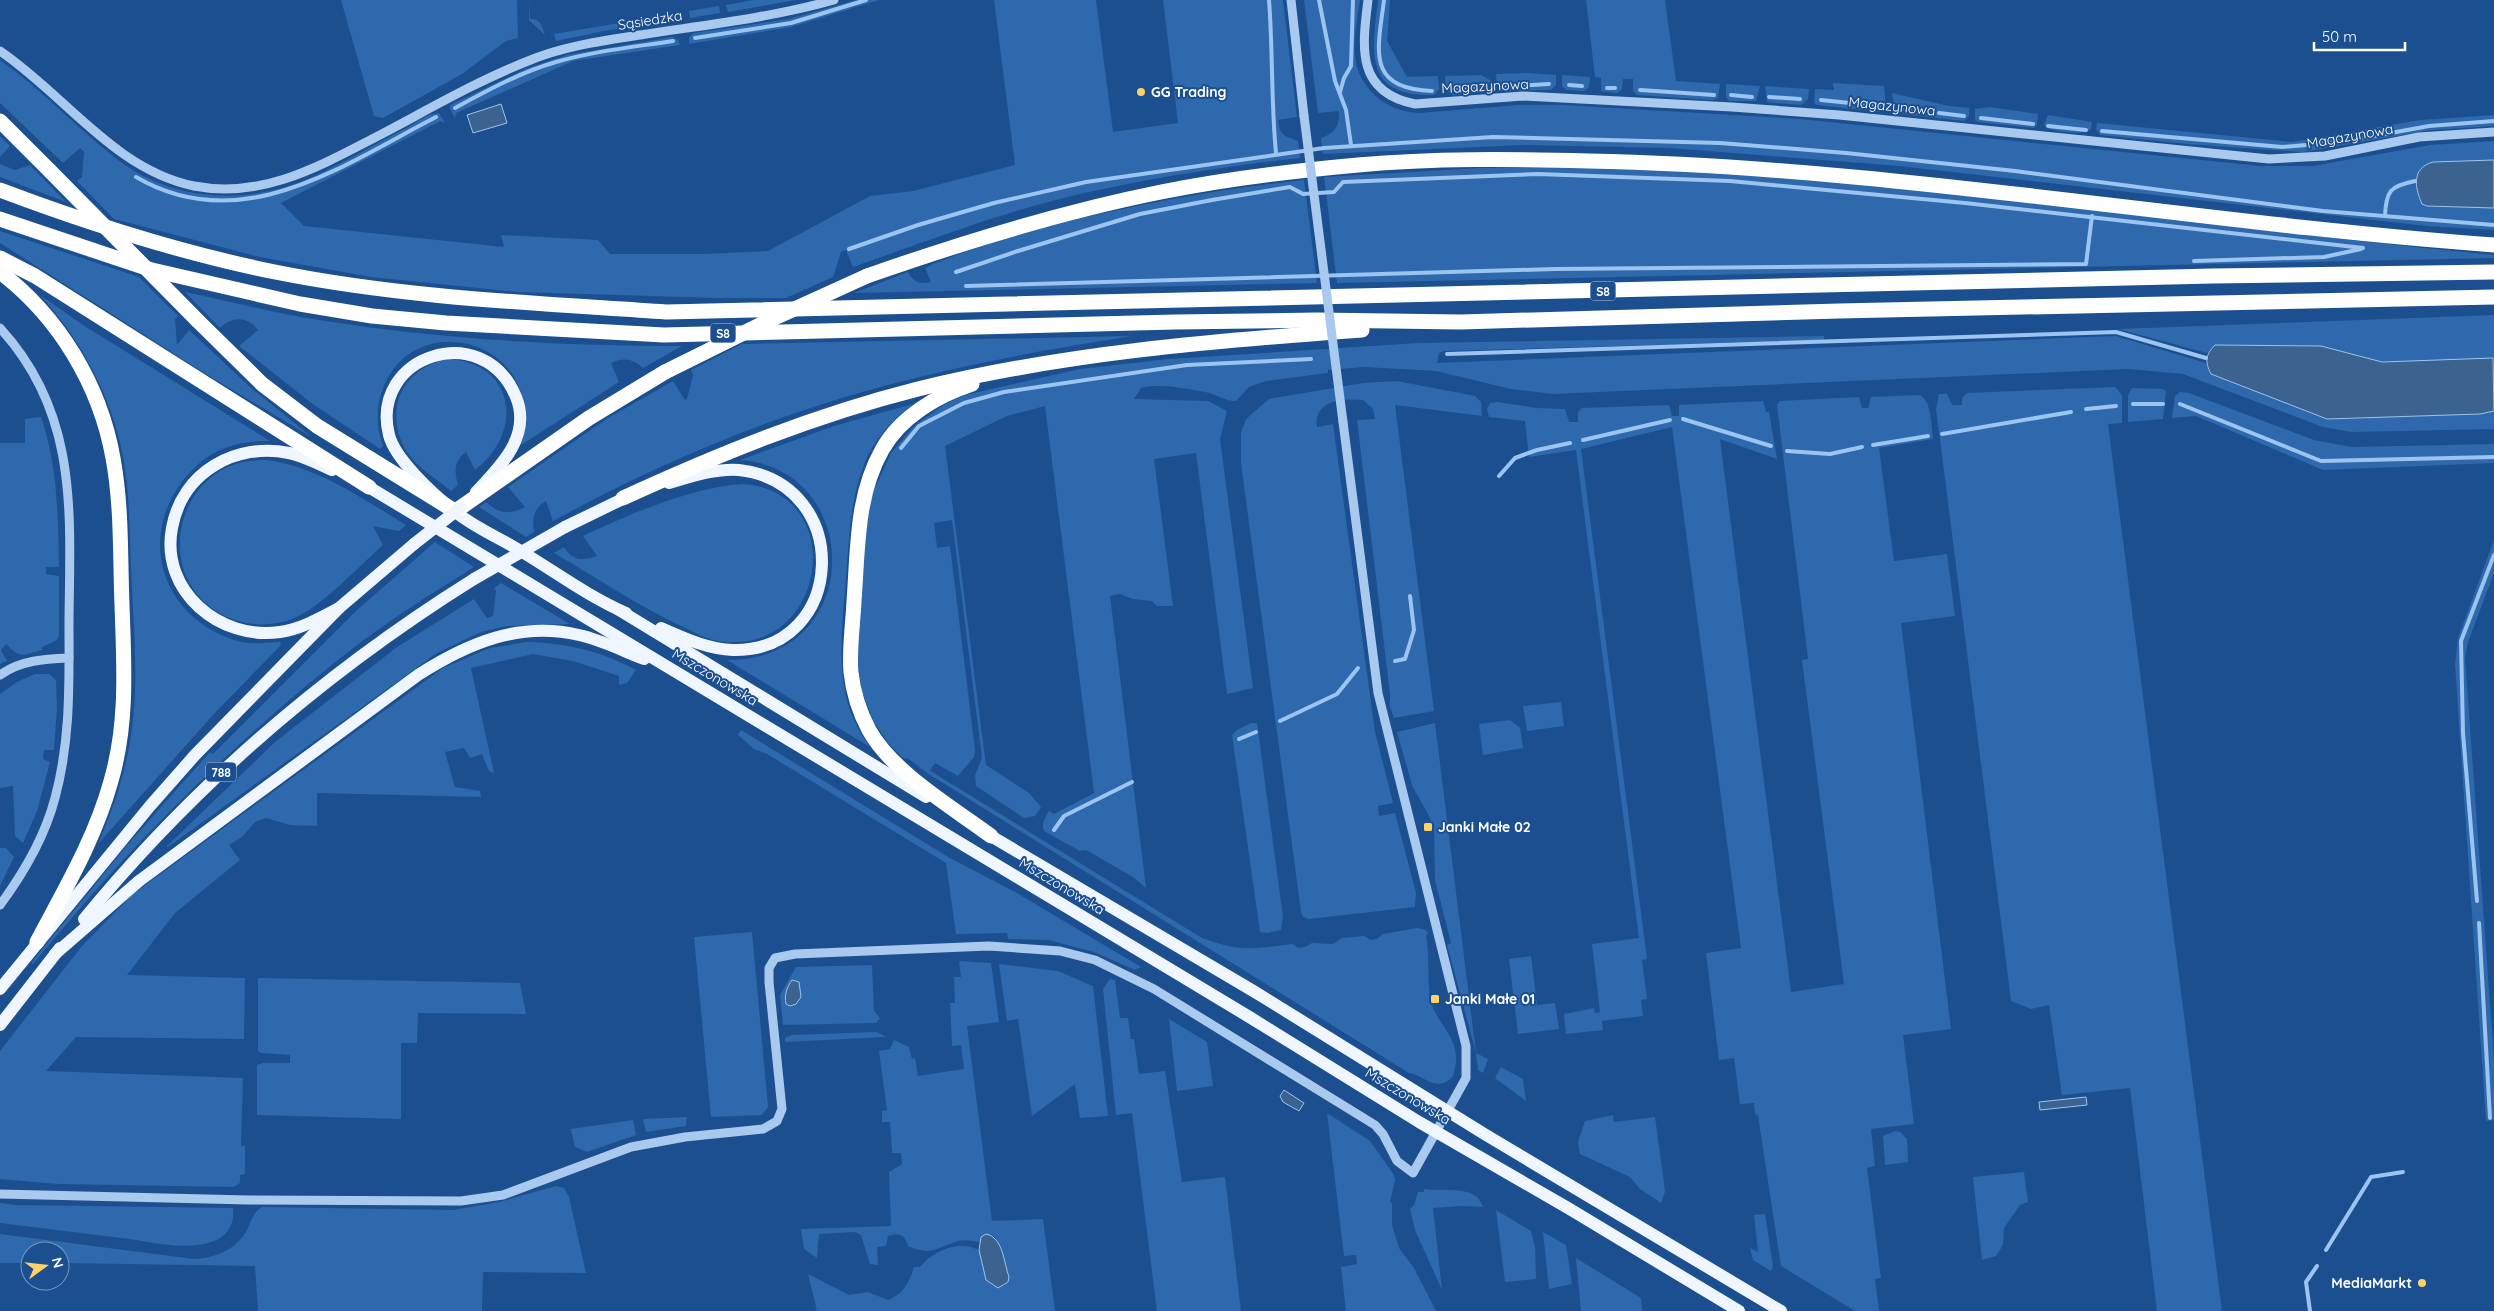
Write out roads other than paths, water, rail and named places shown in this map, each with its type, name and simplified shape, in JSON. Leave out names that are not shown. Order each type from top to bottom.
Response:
[{"type":"highway","points":[[0,121],[262,384],[310,421],[456,509],[492,480],[620,398],[666,372],[768,320],[867,276],[987,235],[1161,192],[1226,180],[1359,165],[1452,160],[1647,162],[1769,169],[1874,178],[2345,232],[2494,245]]},
{"type":"highway","name":"S8","points":[[0,190],[60,213],[152,242],[276,272],[335,283],[461,298],[666,312],[2213,276],[2494,272]]},
{"type":"highway","name":"S8","points":[[0,219],[152,270],[300,304],[372,316],[446,323],[664,335],[1175,322],[1317,320],[1461,322],[1848,311],[2494,297]]},
{"type":"highway","points":[[0,258],[35,276],[369,486]]},
{"type":"highway","points":[[0,272],[25,294],[53,324],[70,347],[90,385],[108,433],[117,484],[120,526],[125,691],[118,754],[106,800],[88,847],[37,942]]},
{"type":"highway","points":[[623,498],[731,450],[809,421],[916,390],[1032,365],[1161,346],[1461,322]]},
{"type":"highway","points":[[991,836],[901,768],[883,750],[865,722],[859,707],[851,673],[859,525],[869,478],[882,449],[903,424],[922,408],[966,386],[1032,365]]},
{"type":"main road","points":[[492,480],[507,457],[517,436],[520,415],[518,401],[511,384],[491,363],[467,354],[443,353],[418,362],[400,378],[392,392],[386,420],[389,436],[394,448],[403,460],[456,509],[619,610],[705,645],[734,650],[752,648],[781,637],[805,616],[818,593],[823,569],[820,538],[808,510],[795,494],[769,478],[738,470],[722,471],[692,477],[623,498]]},
{"type":"main road","name":"Mszczonowska","points":[[339,608],[317,620],[281,632],[263,634],[240,632],[219,623],[196,606],[184,590],[175,571],[171,549],[171,529],[176,511],[188,489],[205,471],[239,454],[256,451],[291,453],[369,486],[1437,1132],[1739,1311]]},
{"type":"main road","name":"788","points":[[0,1025],[55,954],[134,859],[214,779],[264,734],[359,658],[474,579],[566,527],[623,498]]},
{"type":"main road","points":[[339,608],[456,509]]},
{"type":"main road","name":"788","points":[[0,989],[150,806],[195,756],[339,608]]},
{"type":"main road","name":"Mszczonowska","points":[[619,610],[1781,1311]]},
{"type":"main road","points":[[55,954],[139,881],[418,674],[460,649],[480,641],[511,633],[533,631],[570,634],[598,641],[692,681]]},
{"type":"street","name":"Sąsiedzka","points":[[0,51],[49,90],[109,144],[136,164],[182,183],[222,189],[271,184],[301,174],[530,60],[588,44],[762,17],[834,0]]},
{"type":"street","points":[[0,1194],[238,1200],[461,1201],[503,1195],[631,1147],[685,1137],[762,1129],[777,1122],[782,1109],[769,982],[769,968],[775,958],[795,954],[989,946],[1060,951],[1095,960],[1154,989],[1376,1125],[1383,1134],[1397,1161],[1413,1173],[1466,1078],[1466,1046],[1383,720],[1343,422],[1291,0]]},
{"type":"street","name":"Magazynowa","points":[[1368,0],[1364,56],[1367,69],[1377,85],[1387,94],[1415,104],[1523,96],[1732,107],[1839,115],[2269,159],[2325,156],[2419,138],[2494,132]]},
{"type":"street","points":[[0,328],[12,342],[40,386],[51,411],[64,456],[69,501],[70,704],[67,743],[55,800],[30,857],[16,883],[0,905]]},
{"type":"street","points":[[0,675],[22,664],[69,658]]},
{"type":"waterway","points":[[695,38],[791,23],[866,0]]},
{"type":"waterway","points":[[1269,0],[1276,153]]},
{"type":"waterway","points":[[1319,0],[1335,81],[1346,110],[1351,145]]},
{"type":"waterway","points":[[1340,92],[1344,78],[1351,66],[1353,0]]},
{"type":"waterway","points":[[1384,0],[1379,50],[1381,63],[1386,74],[1395,83],[1410,89],[1432,91]]},
{"type":"waterway","points":[[455,108],[517,76],[556,62],[599,52],[673,41]]},
{"type":"waterway","points":[[1502,87],[1549,84]]},
{"type":"waterway","points":[[1569,85],[1582,86]]},
{"type":"waterway","points":[[1451,90],[1484,88]]},
{"type":"waterway","points":[[1607,88],[1615,88]]},
{"type":"waterway","points":[[1640,90],[1714,95]]},
{"type":"waterway","points":[[1731,95],[1752,97]]},
{"type":"waterway","points":[[1769,97],[1800,99]]},
{"type":"waterway","points":[[1821,100],[1879,106]]},
{"type":"waterway","points":[[1900,108],[1910,109]]},
{"type":"waterway","points":[[1939,113],[1964,116]]},
{"type":"waterway","points":[[136,177],[176,194],[215,201],[253,198],[291,188],[328,173],[436,117]]},
{"type":"waterway","points":[[1981,118],[2033,124]]},
{"type":"waterway","points":[[2102,131],[2282,147],[2341,142],[2429,126],[2494,121]]},
{"type":"waterway","points":[[2048,126],[2086,130]]},
{"type":"waterway","points":[[849,249],[918,225],[994,203],[1086,182],[1324,148],[1493,137],[1720,143],[1846,153],[2015,171],[2323,211],[2494,225]]},
{"type":"waterway","points":[[956,272],[1140,214],[1212,200],[1290,187],[1303,194],[1334,192],[1343,182],[1538,174],[1730,181],[1965,203],[2363,248]]},
{"type":"waterway","points":[[2385,216],[2388,195],[2391,191],[2400,185],[2415,181]]},
{"type":"waterway","points":[[966,286],[1555,269],[2086,264],[2092,216]]},
{"type":"waterway","points":[[2194,261],[2324,257],[2361,249]]},
{"type":"waterway","points":[[1447,354],[2116,332],[2206,358]]},
{"type":"waterway","points":[[901,448],[919,426],[964,403],[1004,392],[1187,365],[1311,359]]},
{"type":"waterway","points":[[2133,404],[2163,404]]},
{"type":"waterway","points":[[2180,404],[2321,461],[2494,457]]},
{"type":"waterway","points":[[2086,409],[2116,406]]},
{"type":"waterway","points":[[1942,434],[2071,412]]},
{"type":"waterway","points":[[1683,419],[1771,446]]},
{"type":"waterway","points":[[1583,440],[1670,420]]},
{"type":"waterway","points":[[1873,445],[1928,436]]},
{"type":"waterway","points":[[1499,476],[1515,458],[1537,450],[1570,443]]},
{"type":"waterway","points":[[1787,451],[1830,454],[1862,447]]},
{"type":"waterway","points":[[2477,901],[2463,733],[2461,641],[2494,555]]},
{"type":"waterway","points":[[1395,661],[1405,659],[1414,630],[1410,596]]},
{"type":"waterway","points":[[1280,721],[1337,694],[1358,668]]},
{"type":"waterway","points":[[1239,739],[1256,732]]},
{"type":"waterway","points":[[1054,830],[1064,816],[1132,782]]},
{"type":"waterway","points":[[2479,923],[2490,1118]]},
{"type":"waterway","points":[[2326,1250],[2371,1177],[2403,1172]]},
{"type":"waterway","points":[[2310,1311],[2306,1282],[2317,1266]]},
{"type":"place","name":"GG Trading","points":[[1141,92]]},
{"type":"place","name":"Janki Małe 02","points":[[1428,827]]},
{"type":"place","name":"Janki Małe 01","points":[[1435,999]]},
{"type":"place","name":"MediaMarkt","points":[[2422,1283]]}]
